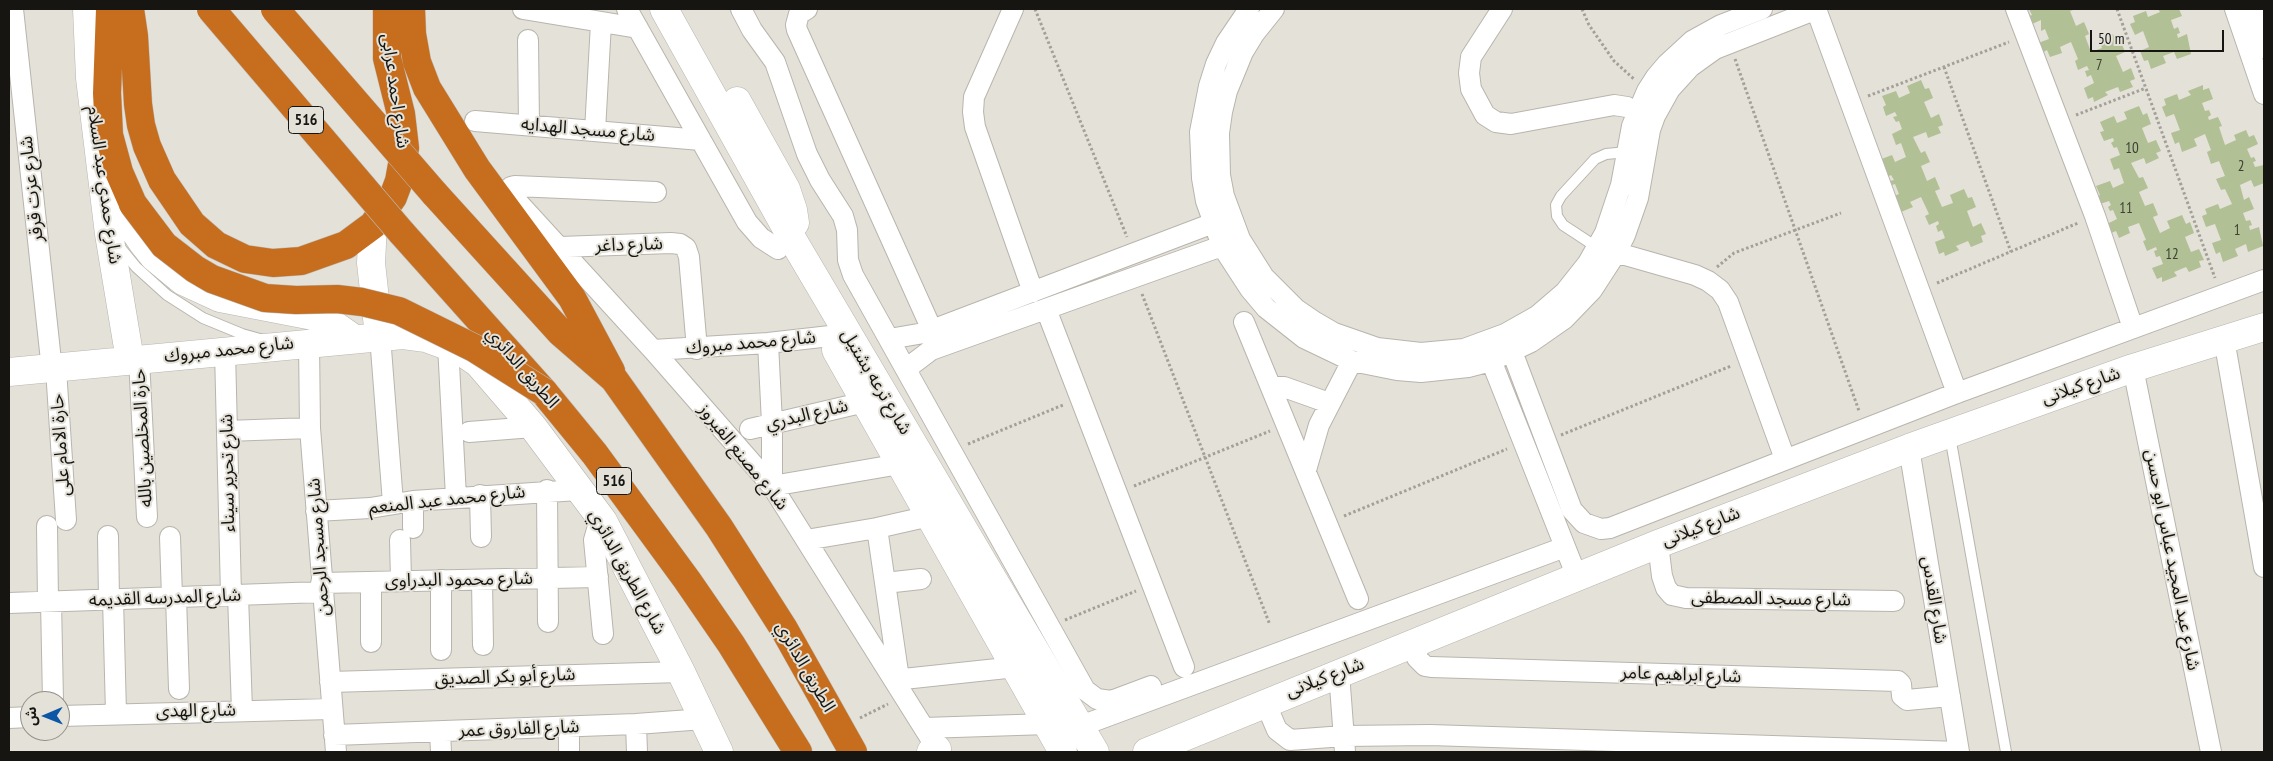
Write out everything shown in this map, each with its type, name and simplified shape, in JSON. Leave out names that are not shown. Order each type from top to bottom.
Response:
[{"type":"highway","points":[[110,9],[101,116],[113,154],[133,204],[164,245],[195,269],[212,279],[265,298],[296,300],[337,299],[372,304],[399,311],[474,348],[544,392]]},
{"type":"highway","points":[[130,9],[134,36],[138,104],[147,146],[171,196],[203,236],[216,245],[245,259],[287,263],[331,252],[346,245],[374,225]]},
{"type":"highway","name":"الطريق الدائري","points":[[211,9],[401,232],[544,392],[611,477],[681,572],[731,644],[798,752]]},
{"type":"highway","name":"الطريق الدائري","points":[[275,9],[434,193],[561,333],[614,379],[719,527],[784,629],[853,752]]},
{"type":"highway","name":"شارع احمد عرابى","points":[[374,225],[393,197],[399,182],[406,148],[401,114],[387,58],[386,9]]},
{"type":"highway","points":[[411,9],[412,34],[417,62],[427,88],[477,169],[572,298],[598,344],[614,379]]},
{"type":"street","name":"شارع عزت قرقر","points":[[13,9],[54,369]]},
{"type":"street","name":"شارع حمدي عبد السلام","points":[[87,9],[90,78],[101,116],[103,183],[110,234],[135,360]]},
{"type":"street","points":[[523,9],[601,23],[641,19]]},
{"type":"street","name":"شارع ترعه بشتيل","points":[[626,9],[641,19],[786,246],[838,335],[1095,752]]},
{"type":"street","name":"شارع ترعه بشتيل","points":[[664,9],[786,246]]},
{"type":"street","points":[[686,9],[786,189],[793,210],[786,246]]},
{"type":"street","points":[[741,9],[781,74],[796,128],[807,154],[846,223],[850,268],[1090,696],[1104,701],[1111,701],[1151,686]]},
{"type":"street","points":[[807,9],[799,14],[796,25],[797,30],[932,330]]},
{"type":"street","points":[[1013,9],[974,97],[972,112],[975,127],[1033,292]]},
{"type":"street","points":[[1249,9],[1226,43],[1216,64],[1204,109],[1200,155],[1203,186],[1222,220],[1231,242],[1235,269],[1266,308],[1304,338],[1352,361],[1396,370],[1421,372],[1468,367],[1487,352],[1508,343],[1548,331],[1564,319],[1592,290],[1607,250],[1626,152],[1636,113],[1647,91],[1667,64],[1692,41],[1721,25],[1762,9]]},
{"type":"street","points":[[1222,220],[1224,196],[1219,154],[1222,112],[1227,91],[1243,52],[1254,34],[1274,9]]},
{"type":"street","points":[[1502,9],[1471,57],[1469,73],[1471,89],[1485,115],[1496,122],[1511,124],[1614,105],[1627,107],[1636,113]]},
{"type":"street","points":[[1607,250],[1632,217],[1642,179],[1648,138],[1662,102],[1690,66],[1728,42],[1816,9],[1957,393]]},
{"type":"street","points":[[2016,9],[2095,216],[2134,328]]},
{"type":"street","points":[[2235,9],[2264,94]]},
{"type":"street","points":[[2252,9],[2264,48]]},
{"type":"street","name":"شارع ترعه بشتيل","points":[[641,19],[700,140],[747,222],[761,238],[786,246]]},
{"type":"street","points":[[595,131],[601,23]]},
{"type":"street","points":[[528,40],[529,125]]},
{"type":"street","name":"شارع مسجد الهدايه","points":[[475,121],[700,140]]},
{"type":"street","points":[[103,183],[154,257],[184,281],[220,298],[318,317],[353,338]]},
{"type":"street","name":"شارع مصنع الفيروز","points":[[656,192],[511,187],[513,197],[654,350],[772,486],[896,679],[933,746]]},
{"type":"street","points":[[889,339],[906,338],[932,330],[1222,220]]},
{"type":"street","points":[[374,225],[371,263],[380,336],[393,503]]},
{"type":"street","points":[[906,369],[931,350],[1231,242]]},
{"type":"street","points":[[1231,242],[1260,271],[1279,294],[1296,309],[1334,333],[1377,348],[1399,352],[1487,352]]},
{"type":"street","name":"شارع داغر","points":[[560,247],[671,243],[680,244],[686,248],[689,257],[696,349]]},
{"type":"street","points":[[1607,250],[1708,281],[1720,290],[1728,302],[1750,359],[1785,460]]},
{"type":"street","points":[[1508,343],[1572,510],[1584,523],[1601,529],[1619,526],[1865,428],[2264,280]]},
{"type":"street","points":[[1046,309],[1184,667]]},
{"type":"street","points":[[1244,322],[1358,599]]},
{"type":"street","name":"شارع كيلانى","points":[[1147,752],[1265,702],[1658,544],[1949,432],[2133,368],[2264,327]]},
{"type":"street","name":"شارع محمد مبروك","points":[[9,372],[380,336],[403,335],[426,338],[448,345]]},
{"type":"street","name":"شارع محمد مبروك","points":[[654,350],[768,344],[838,335]]},
{"type":"street","name":"شارع ترعه بشتيل","points":[[838,335],[865,402],[1063,752]]},
{"type":"street","points":[[2224,339],[2264,567]]},
{"type":"street","name":"شارع مسجد الرحمن","points":[[296,344],[310,428],[321,588],[335,744]]},
{"type":"street","points":[[768,344],[772,424],[772,486],[900,464]]},
{"type":"street","points":[[448,345],[456,497]]},
{"type":"street","name":"شارع الطريق الدائري","points":[[448,345],[478,363],[534,427],[578,490],[603,521],[681,672],[719,752]]},
{"type":"street","name":"شارع تحرير سيناء","points":[[225,351],[234,595],[242,710]]},
{"type":"street","points":[[1487,352],[1577,577]]},
{"type":"street","name":"حارة المخلصين بالله","points":[[135,360],[147,517]]},
{"type":"street","points":[[1306,470],[1319,425],[1352,361]]},
{"type":"street","name":"شارع عبد المجيد عباس ابو حسن","points":[[2133,368],[2211,752]]},
{"type":"street","name":"حارة الامام على","points":[[54,369],[66,520]]},
{"type":"street","points":[[1271,387],[1284,387],[1329,403]]},
{"type":"street","name":"شارع البدري","points":[[750,429],[865,402]]},
{"type":"street","points":[[470,432],[534,427]]},
{"type":"street","points":[[227,431],[310,428]]},
{"type":"street","name":"شارع القدس","points":[[1909,448],[1959,752]]},
{"type":"street","points":[[547,490],[548,622]]},
{"type":"street","name":"شارع محمد عبد المنعم","points":[[316,511],[370,508],[393,503],[480,495],[547,490],[578,490]]},
{"type":"street","points":[[480,495],[481,537]]},
{"type":"street","points":[[401,581],[413,501]]},
{"type":"street","points":[[806,540],[877,528],[930,516]]},
{"type":"street","points":[[603,521],[598,526],[594,540],[603,634]]},
{"type":"street","points":[[47,526],[53,691]]},
{"type":"street","points":[[877,528],[896,679],[1016,668]]},
{"type":"street","points":[[108,536],[116,713]]},
{"type":"street","points":[[170,537],[179,689]]},
{"type":"street","name":"شارع مسجد المصطفى","points":[[1658,544],[1662,576],[1666,588],[1672,595],[1686,598],[1894,601]]},
{"type":"street","points":[[1078,727],[1565,547]]},
{"type":"street","name":"شارع محمود البدراوى","points":[[321,588],[371,582],[598,577]]},
{"type":"street","points":[[885,583],[921,579]]},
{"type":"street","points":[[441,580],[441,650]]},
{"type":"street","points":[[482,580],[483,646]]},
{"type":"street","points":[[371,582],[371,642]]},
{"type":"street","name":"شارع المدرسه القديمه","points":[[9,603],[234,595],[321,588]]},
{"type":"street","name":"شارع ابراهيم عامر","points":[[1418,642],[1418,658],[1425,666],[1431,667],[1898,681],[1902,684],[1904,699],[1950,696]]},
{"type":"street","name":"شارع أبو بكر الصديق","points":[[330,682],[681,672]]},
{"type":"street","points":[[1339,673],[1344,744]]},
{"type":"street","points":[[1265,702],[1277,730],[1284,738],[1344,744],[1440,736],[1959,752]]},
{"type":"street","name":"شارع الهدى","points":[[70,715],[331,709]]},
{"type":"street","name":"شارع الفاروق عمر","points":[[335,744],[440,732],[636,724],[704,719]]},
{"type":"street","points":[[636,724],[637,752]]},
{"type":"street","points":[[933,746],[1048,724]]},
{"type":"street","points":[[568,727],[569,752]]},
{"type":"street","points":[[440,732],[441,752]]},
{"type":"lane","points":[[1607,250],[1563,225],[1557,216],[1556,205],[1561,196],[1595,159],[1606,154],[1626,152]]},
{"type":"lane","points":[[110,234],[136,267],[168,295],[203,318],[242,334],[296,344]]},
{"type":"lane","points":[[1949,432],[2006,752]]},
{"type":"path","points":[[1034,9],[1134,253]]},
{"type":"path","points":[[1582,9],[1590,25],[1614,61],[1647,91]]},
{"type":"path","points":[[2117,9],[2221,296]]},
{"type":"path","points":[[1851,102],[2026,35]]},
{"type":"path","points":[[1728,42],[1865,428]]},
{"type":"path","points":[[1944,67],[2011,252]]},
{"type":"path","points":[[2059,122],[2146,88]]},
{"type":"path","points":[[1708,281],[1723,260],[1734,253],[1841,213]]},
{"type":"path","points":[[1920,290],[2095,216]]},
{"type":"path","points":[[1136,276],[1270,624]]},
{"type":"path","points":[[1546,441],[1750,359]]},
{"type":"path","points":[[952,451],[1080,398]]},
{"type":"path","points":[[1117,493],[1286,425]]},
{"type":"path","points":[[1327,523],[1524,443]]},
{"type":"path","points":[[1050,626],[1153,584]]},
{"type":"building","points":[[2029,9],[2076,9],[2070,11],[2076,26],[2084,22],[2089,34],[2085,36],[2091,52],[2102,48],[2099,40],[2113,34],[2117,43],[2121,42],[2125,52],[2116,56],[2123,72],[2131,68],[2135,79],[2130,81],[2133,87],[2120,92],[2118,87],[2105,92],[2108,95],[2094,102],[2093,97],[2088,99],[2084,88],[2094,83],[2091,75],[2087,77],[2085,71],[2089,70],[2087,66],[2078,70],[2075,61],[2078,59],[2071,42],[2060,47],[2062,53],[2050,57],[2047,50],[2042,53],[2038,43],[2049,39],[2045,29],[2041,31],[2041,20],[2032,24],[2029,16],[2032,15]]},
{"type":"building","points":[[2158,9],[2179,9],[2182,16],[2171,20],[2174,29],[2178,27],[2180,33],[2177,34],[2178,38],[2187,34],[2191,54],[2177,59],[2174,52],[2163,56],[2166,63],[2151,69],[2148,60],[2144,61],[2140,51],[2149,47],[2143,31],[2135,35],[2130,24],[2135,22],[2133,16],[2146,11],[2148,17],[2160,12]]},
{"type":"building","points":[[1921,80],[1925,89],[1929,88],[1933,98],[1924,102],[1931,118],[1939,114],[1943,125],[1938,127],[1941,133],[1928,138],[1926,132],[1913,137],[1921,153],[1925,151],[1930,162],[1921,166],[1927,181],[1935,177],[1940,189],[1935,191],[1942,207],[1953,203],[1950,195],[1964,189],[1968,198],[1972,197],[1976,207],[1967,211],[1973,227],[1981,223],[1986,234],[1981,236],[1983,242],[1971,247],[1968,241],[1956,246],[1959,250],[1945,256],[1944,252],[1939,254],[1935,242],[1945,238],[1942,230],[1938,232],[1936,226],[1939,224],[1938,221],[1929,225],[1925,216],[1929,214],[1921,197],[1910,202],[1913,207],[1901,212],[1889,198],[1899,194],[1895,184],[1892,185],[1890,181],[1894,180],[1891,175],[1883,179],[1879,160],[1892,155],[1895,162],[1906,157],[1901,143],[1896,145],[1892,134],[1902,129],[1899,121],[1896,122],[1893,117],[1897,116],[1895,112],[1886,116],[1883,107],[1886,105],[1882,96],[1896,91],[1899,98],[1910,93],[1907,86]]},
{"type":"building","points":[[2203,85],[2203,90],[2209,88],[2213,99],[2202,103],[2205,111],[2209,110],[2211,115],[2208,117],[2209,120],[2218,117],[2222,126],[2219,127],[2225,145],[2236,140],[2234,135],[2246,130],[2249,137],[2254,135],[2258,144],[2247,149],[2251,158],[2254,157],[2256,161],[2253,162],[2255,167],[2264,165],[2264,183],[2254,187],[2251,180],[2240,185],[2244,200],[2249,197],[2254,209],[2243,213],[2246,221],[2250,220],[2252,225],[2249,226],[2250,230],[2259,227],[2263,246],[2248,252],[2246,244],[2235,249],[2238,256],[2223,262],[2220,252],[2216,254],[2212,243],[2221,240],[2215,224],[2206,227],[2202,216],[2207,214],[2205,209],[2218,204],[2220,209],[2232,204],[2225,189],[2221,190],[2216,179],[2225,176],[2219,161],[2211,164],[2207,152],[2211,150],[2205,134],[2194,139],[2197,146],[2182,152],[2179,142],[2175,144],[2171,133],[2180,130],[2174,114],[2166,117],[2162,107],[2166,105],[2164,99],[2177,94],[2179,100],[2191,95],[2188,91]]},
{"type":"building","points":[[2139,106],[2143,115],[2147,113],[2151,124],[2142,128],[2148,143],[2156,140],[2161,151],[2156,153],[2159,158],[2146,164],[2144,158],[2131,163],[2139,178],[2143,177],[2148,188],[2139,192],[2145,206],[2153,203],[2158,215],[2153,217],[2160,233],[2170,228],[2167,221],[2182,215],[2186,224],[2190,222],[2194,233],[2185,237],[2191,252],[2199,249],[2204,260],[2199,261],[2201,267],[2189,272],[2186,267],[2174,272],[2177,276],[2162,282],[2162,277],[2157,279],[2152,268],[2163,264],[2160,256],[2156,257],[2154,251],[2157,250],[2156,247],[2147,251],[2143,241],[2146,240],[2139,223],[2128,227],[2130,233],[2119,238],[2116,231],[2111,233],[2107,224],[2117,219],[2113,210],[2110,211],[2108,207],[2111,205],[2109,201],[2100,204],[2097,197],[2100,195],[2096,186],[2110,181],[2113,188],[2124,183],[2119,168],[2114,170],[2110,159],[2120,155],[2117,147],[2114,148],[2111,143],[2114,141],[2113,138],[2104,141],[2100,132],[2104,131],[2100,122],[2114,116],[2117,123],[2127,119],[2124,112]]}]
